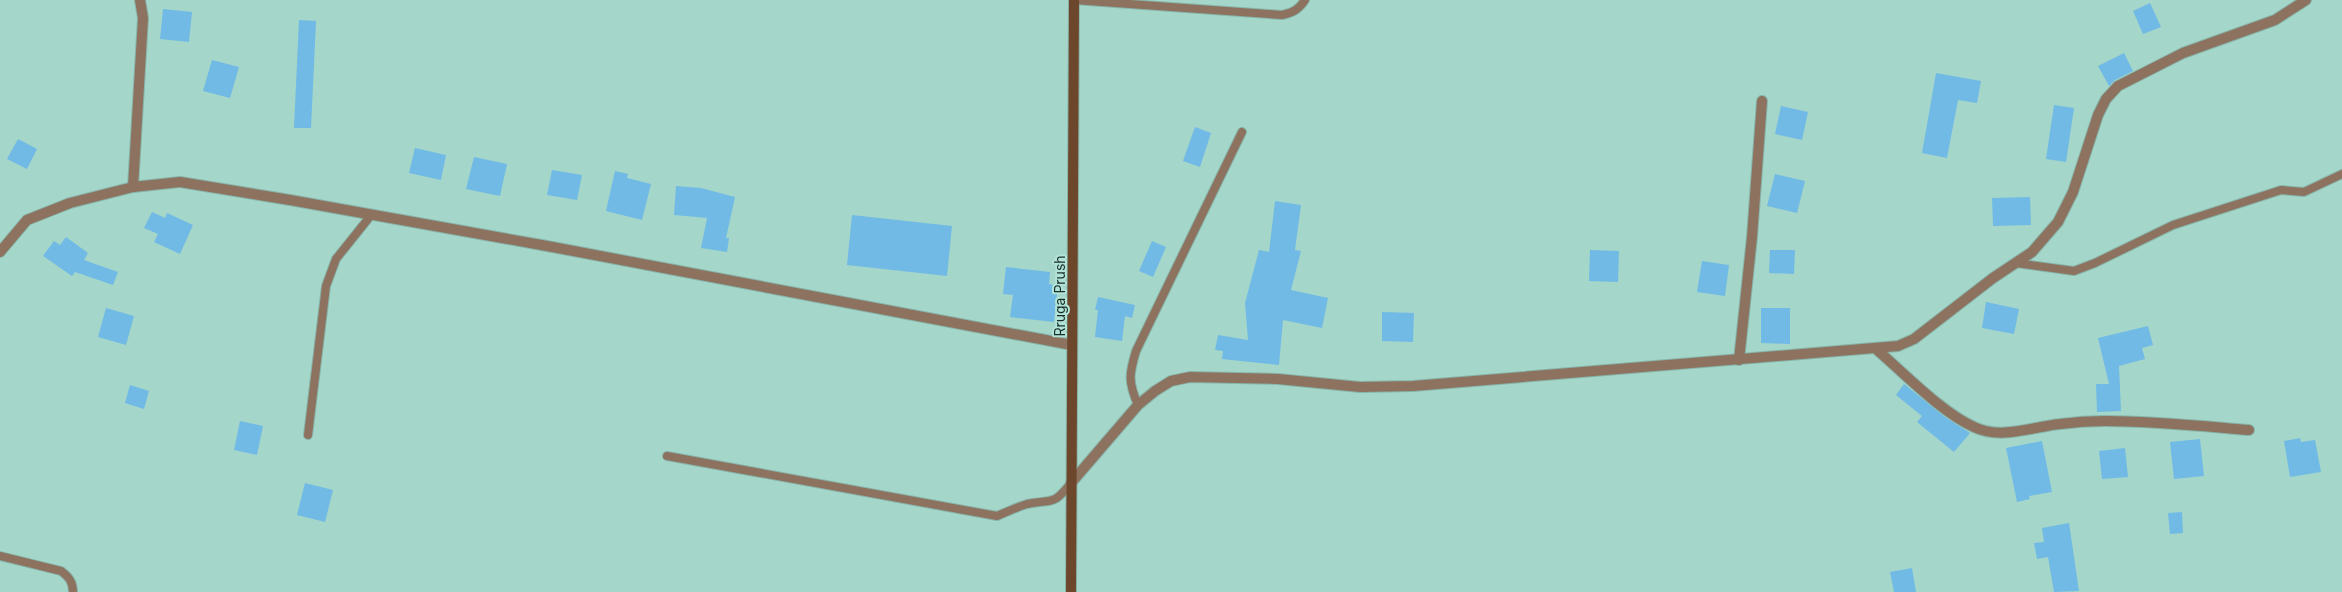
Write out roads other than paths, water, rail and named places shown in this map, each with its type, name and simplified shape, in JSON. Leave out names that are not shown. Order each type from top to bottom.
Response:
[{"type":"street","points":[[133,187],[143,18],[140,0]]},
{"type":"street","name":"Rruga Prush","points":[[1070,592],[1074,0]]},
{"type":"street","points":[[1071,483],[1138,405],[1155,390],[1171,382],[1190,377],[1278,380],[1360,386],[1414,386],[1898,346],[1914,339],[2032,252],[2058,222],[2074,192],[2098,115],[2106,99],[2118,86],[2183,53],[2275,20],[2306,0]]},
{"type":"street","points":[[1739,360],[1752,238],[1762,101]]},
{"type":"street","points":[[0,252],[28,220],[70,203],[133,187],[180,182],[372,214],[1072,345]]},
{"type":"street","points":[[1876,349],[1948,411],[1974,427],[1992,432],[2014,432],[2060,424],[2104,421],[2249,430]]},
{"type":"lane","points":[[1074,0],[1282,15],[1292,13],[1305,0]]},
{"type":"lane","points":[[1138,405],[1131,388],[1130,372],[1136,351],[1242,132]]},
{"type":"lane","points":[[2016,263],[2074,271],[2095,263],[2173,225],[2281,190],[2304,192],[2342,174]]},
{"type":"lane","points":[[308,435],[326,286],[336,259],[372,214]]},
{"type":"lane","points":[[667,456],[997,516],[1028,504],[1049,503],[1060,498],[1071,483]]},
{"type":"lane","points":[[0,556],[61,571],[69,577],[73,586],[73,592]]}]
